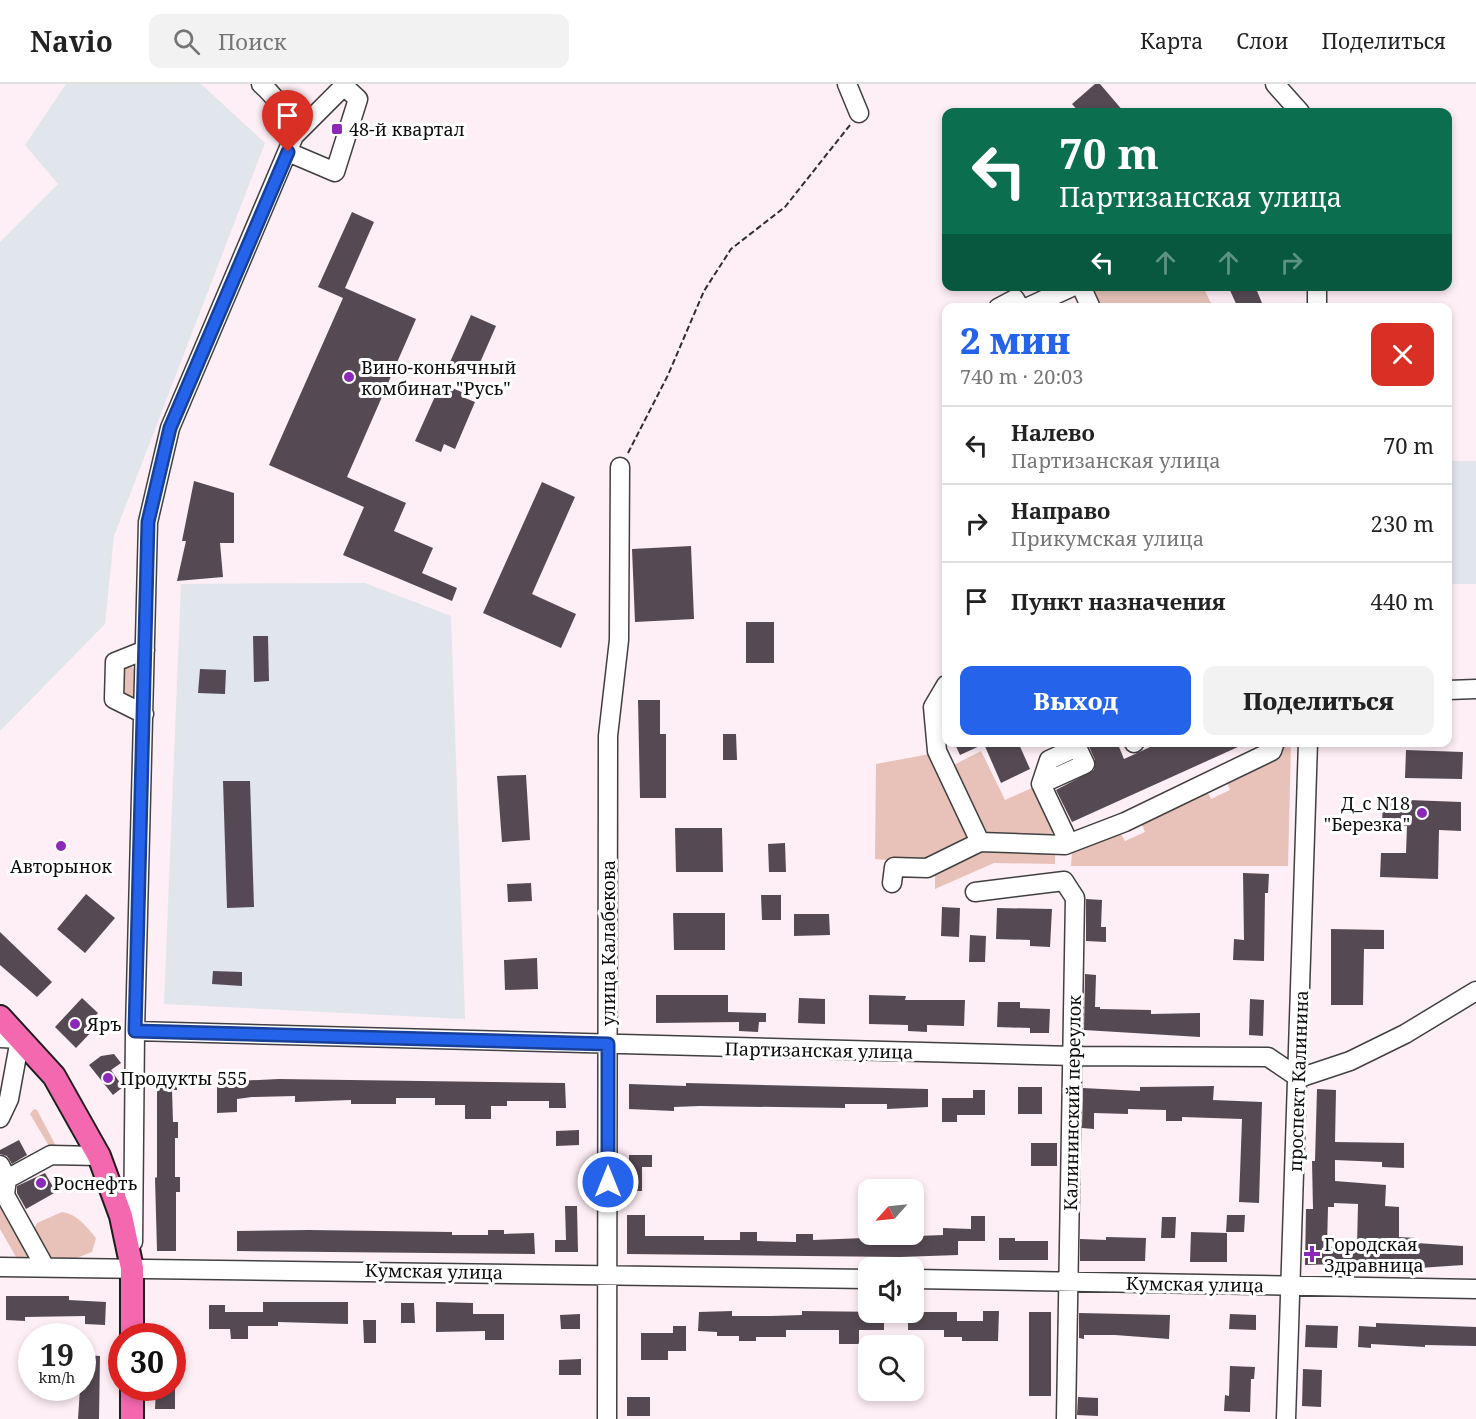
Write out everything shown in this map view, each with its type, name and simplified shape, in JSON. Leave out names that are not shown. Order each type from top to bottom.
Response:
[{"type":"main road","points":[[0,1017],[10,1039],[54,1076],[99,1156],[121,1216],[132,1268],[132,1323]]},
{"type":"main road","points":[[132,1401],[132,1419]]},
{"type":"street","points":[[261,84],[276,97],[289,119],[291,144]]},
{"type":"street","points":[[847,84],[859,113]]},
{"type":"street","points":[[1275,84],[1296,108]]},
{"type":"street","points":[[132,1268],[135,1031],[148,522],[170,428],[291,144],[345,85],[358,99],[334,172],[291,144]]},
{"type":"street","points":[[1037,303],[1063,291]]},
{"type":"street","name":"улица Калабекова","points":[[607,1419],[608,736],[620,640],[620,467]]},
{"type":"street","points":[[144,714],[114,699],[115,662],[145,650]]},
{"type":"street","points":[[1452,690],[1476,688]]},
{"type":"street","points":[[942,692],[933,708],[937,751],[980,842]]},
{"type":"street","points":[[892,883],[894,867],[927,877],[980,842],[1069,843],[1125,822],[1272,751],[1273,747]]},
{"type":"street","name":"проспект Калинина","points":[[1286,1419],[1299,1078],[1308,747]]},
{"type":"street","points":[[1041,784],[1069,843]]},
{"type":"street","name":"Калининский переулок","points":[[975,892],[1064,881],[1076,898],[1066,1419]]},
{"type":"street","points":[[1299,1078],[1350,1061],[1405,1034],[1476,991]]},
{"type":"street","name":"Партизанская улица","points":[[135,1031],[1074,1056],[1268,1057],[1299,1078]]},
{"type":"street","points":[[0,1118],[9,1099],[10,1039]]},
{"type":"street","points":[[45,1267],[5,1195],[4,1172],[51,1155],[99,1156]]},
{"type":"street","name":"Кумская улица","points":[[0,1267],[858,1278]]},
{"type":"street","name":"Кумская улица","points":[[924,1279],[1476,1290]]},
{"type":"path","points":[[620,467],[668,375],[704,291],[731,249],[785,207],[820,166],[859,113]]},
{"type":"shaded area","points":[[66,84],[201,84],[265,143],[114,536],[105,624],[0,731],[0,242],[58,184],[25,145]]},
{"type":"shaded area","points":[[1090,291],[1205,291],[1211,303],[1095,303]]},
{"type":"shaded area","points":[[1452,461],[1476,461],[1476,584],[1452,584]]},
{"type":"shaded area","points":[[365,583],[451,616],[465,1019],[164,1004],[181,584]]},
{"type":"shaded area","points":[[129,664],[136,671],[134,698],[130,703],[122,699],[124,670]]},
{"type":"shaded area","points":[[1274,747],[1291,747],[1288,866],[1071,866],[1072,850],[1118,829],[1125,841],[1145,832],[1140,820],[1206,789],[1211,799],[1230,790],[1226,780]]},
{"type":"shaded area","points":[[981,751],[1005,800],[1032,788],[1053,829],[1051,837],[983,839],[948,768]]},
{"type":"shaded area","points":[[930,754],[970,841],[921,863],[875,859],[876,764]]},
{"type":"shaded area","points":[[981,850],[1055,853],[1055,864],[994,863],[935,889],[935,872]]},
{"type":"shaded area","points":[[34,1109],[37,1110],[56,1146],[49,1146],[30,1114]]},
{"type":"shaded area","points":[[0,1207],[30,1257],[16,1257],[0,1229]]},
{"type":"shaded area","points":[[62,1212],[77,1218],[96,1238],[92,1252],[74,1259],[46,1257],[40,1249],[34,1237],[37,1223]]},
{"type":"building","points":[[1095,84],[1100,84],[1121,108],[1076,108],[1072,104]]},
{"type":"building","points":[[352,212],[374,222],[345,288],[416,319],[347,477],[406,503],[394,531],[433,548],[422,573],[457,588],[452,601],[343,555],[364,507],[269,465],[343,298],[318,287]]},
{"type":"building","points":[[1230,291],[1257,291],[1262,303],[1236,303]]},
{"type":"building","points":[[471,315],[496,326],[475,374],[450,362]]},
{"type":"building","points":[[441,383],[466,394],[465,398],[475,402],[455,449],[444,444],[441,452],[415,441]]},
{"type":"building","points":[[194,481],[234,493],[234,543],[220,543],[223,577],[177,581],[186,541],[182,541]]},
{"type":"building","points":[[542,482],[575,497],[532,594],[576,614],[561,648],[483,613]]},
{"type":"building","points":[[691,546],[694,619],[635,622],[632,549]]},
{"type":"building","points":[[746,622],[774,622],[774,663],[746,663]]},
{"type":"building","points":[[253,636],[268,636],[269,681],[254,682]]},
{"type":"building","points":[[200,669],[226,670],[225,694],[198,693]]},
{"type":"building","points":[[638,700],[660,700],[660,734],[666,734],[666,798],[640,798]]},
{"type":"building","points":[[723,734],[736,734],[737,760],[723,760]]},
{"type":"building","points":[[956,747],[977,747],[960,755]]},
{"type":"building","points":[[985,747],[1020,747],[1030,769],[1001,783]]},
{"type":"building","points":[[1089,747],[1119,747],[1124,759],[1150,747],[1238,747],[1072,822],[1056,790],[1094,770],[1095,760]]},
{"type":"building","points":[[1406,750],[1463,752],[1462,779],[1405,778]]},
{"type":"building","points":[[526,775],[530,840],[502,842],[497,776]]},
{"type":"building","points":[[223,781],[250,781],[254,907],[227,908]]},
{"type":"building","name":"Д_с N18 \"Березка\"","points":[[1383,799],[1461,802],[1461,831],[1439,830],[1438,879],[1380,877],[1381,853],[1406,853],[1407,826],[1382,825]]},
{"type":"building","points":[[675,828],[722,828],[723,872],[676,872]]},
{"type":"building","points":[[785,843],[786,872],[769,872],[768,844]]},
{"type":"building","points":[[1243,873],[1269,874],[1268,893],[1265,893],[1264,961],[1233,960],[1234,939],[1244,940]]},
{"type":"building","points":[[531,883],[532,901],[508,902],[507,884]]},
{"type":"building","points":[[86,894],[115,918],[85,953],[57,929]]},
{"type":"building","points":[[761,895],[781,895],[781,920],[762,920]]},
{"type":"building","points":[[1086,899],[1102,900],[1101,927],[1106,927],[1106,942],[1086,941]]},
{"type":"building","points":[[942,907],[960,908],[959,937],[941,936]]},
{"type":"building","points":[[997,908],[1052,909],[1050,947],[1030,946],[1030,940],[996,939]]},
{"type":"building","points":[[673,913],[725,913],[725,950],[674,950]]},
{"type":"building","points":[[794,914],[829,914],[830,935],[794,936]]},
{"type":"building","points":[[1331,929],[1384,930],[1384,949],[1364,949],[1363,1005],[1331,1005]]},
{"type":"building","points":[[0,932],[52,982],[37,997],[0,965]]},
{"type":"building","points":[[970,935],[986,936],[985,962],[969,962]]},
{"type":"building","points":[[537,958],[538,989],[505,990],[504,960]]},
{"type":"building","points":[[213,971],[242,972],[242,986],[212,984]]},
{"type":"building","points":[[1085,974],[1096,975],[1095,1007],[1151,1010],[1151,1014],[1200,1013],[1200,1037],[1084,1030]]},
{"type":"building","points":[[656,995],[728,995],[728,1012],[766,1013],[766,1022],[759,1022],[758,1032],[739,1031],[739,1022],[656,1023]]},
{"type":"building","points":[[869,995],[906,996],[905,1000],[965,1000],[964,1026],[927,1025],[927,1032],[908,1031],[908,1025],[869,1024]]},
{"type":"building","name":"Яръ","points":[[82,998],[98,1013],[89,1022],[95,1028],[76,1048],[55,1027]]},
{"type":"building","points":[[799,998],[825,999],[825,1024],[798,1023]]},
{"type":"building","points":[[1250,999],[1264,1000],[1263,1036],[1249,1035]]},
{"type":"building","points":[[998,1002],[1020,1002],[1020,1008],[1050,1009],[1049,1033],[1030,1033],[1030,1028],[997,1027]]},
{"type":"building","name":"Продукты 555","points":[[114,1054],[121,1063],[111,1070],[123,1087],[113,1095],[89,1065],[101,1056]]},
{"type":"building","points":[[157,1079],[177,1079],[177,1090],[172,1090],[173,1122],[178,1122],[178,1138],[175,1138],[175,1177],[180,1177],[180,1192],[176,1192],[176,1251],[157,1251],[155,1178],[157,1177]]},
{"type":"building","points":[[279,1079],[565,1083],[566,1108],[549,1108],[549,1101],[507,1101],[507,1106],[491,1106],[491,1119],[465,1119],[465,1105],[435,1105],[435,1098],[396,1098],[396,1104],[351,1104],[351,1100],[295,1102],[295,1096],[237,1099],[237,1112],[217,1113],[217,1082]]},
{"type":"building","points":[[686,1083],[928,1089],[928,1107],[887,1109],[887,1104],[845,1104],[845,1108],[700,1106],[674,1107],[674,1111],[629,1109],[629,1084],[686,1086]]},
{"type":"building","points":[[1214,1086],[1213,1100],[1262,1102],[1259,1203],[1239,1202],[1242,1119],[1182,1117],[1182,1121],[1166,1121],[1166,1110],[1128,1109],[1128,1114],[1094,1113],[1094,1129],[1082,1128],[1083,1088],[1140,1091],[1140,1087]]},
{"type":"building","points":[[1018,1087],[1042,1087],[1042,1114],[1018,1114]]},
{"type":"building","points":[[1317,1089],[1336,1090],[1335,1142],[1404,1143],[1404,1168],[1382,1167],[1382,1162],[1335,1160],[1335,1181],[1386,1185],[1385,1206],[1399,1207],[1399,1237],[1416,1238],[1416,1243],[1463,1246],[1463,1265],[1419,1268],[1419,1265],[1402,1262],[1305,1265],[1306,1209],[1313,1209],[1312,1161],[1315,1161]],"holes":[[[1334,1203],[1358,1204],[1357,1246],[1327,1247],[1328,1207],[1334,1207]]]},
{"type":"building","points":[[973,1090],[985,1090],[985,1115],[957,1115],[957,1122],[942,1122],[942,1098],[973,1098]]},
{"type":"building","points":[[579,1130],[579,1145],[556,1146],[556,1131]]},
{"type":"building","points":[[19,1140],[27,1155],[12,1164],[7,1156],[0,1154],[0,1150]]},
{"type":"building","points":[[1031,1143],[1057,1143],[1057,1166],[1031,1166]]},
{"type":"building","points":[[629,1155],[652,1155],[652,1167],[642,1167],[642,1191],[629,1191]]},
{"type":"building","points":[[45,1173],[56,1192],[26,1209],[17,1193],[17,1186]]},
{"type":"building","points":[[565,1206],[577,1206],[578,1252],[555,1252],[555,1240],[566,1240]]},
{"type":"building","points":[[627,1215],[645,1215],[645,1236],[704,1236],[704,1240],[740,1240],[740,1232],[757,1232],[757,1241],[796,1242],[796,1234],[813,1234],[813,1240],[858,1238],[858,1245],[924,1245],[924,1236],[943,1235],[943,1228],[971,1229],[971,1216],[985,1216],[985,1241],[958,1241],[958,1255],[900,1257],[627,1254]]},
{"type":"building","points":[[1227,1215],[1245,1215],[1244,1232],[1226,1232]]},
{"type":"building","points":[[1162,1217],[1176,1217],[1175,1238],[1161,1238]]},
{"type":"building","points":[[488,1230],[504,1230],[504,1234],[534,1233],[535,1254],[237,1251],[237,1231],[452,1232],[452,1235],[488,1235]]},
{"type":"building","points":[[1191,1232],[1227,1233],[1227,1262],[1190,1262]]},
{"type":"building","points":[[1106,1237],[1146,1238],[1145,1261],[1080,1261],[1080,1239],[1106,1240]]},
{"type":"building","points":[[999,1238],[1015,1238],[1015,1241],[1048,1241],[1048,1260],[999,1260]]},
{"type":"building","points":[[6,1296],[69,1296],[69,1300],[106,1302],[105,1325],[85,1323],[85,1316],[25,1317],[25,1321],[6,1320]]},
{"type":"building","points":[[263,1302],[348,1302],[348,1324],[278,1322],[278,1326],[248,1326],[248,1339],[231,1339],[230,1329],[209,1329],[209,1305],[225,1305],[225,1312],[263,1312]]},
{"type":"building","points":[[436,1302],[473,1303],[473,1314],[504,1314],[504,1340],[485,1340],[485,1331],[436,1332]]},
{"type":"building","points":[[401,1303],[414,1303],[415,1323],[401,1323]]},
{"type":"building","points":[[732,1311],[732,1316],[771,1316],[802,1315],[802,1311],[858,1312],[858,1323],[884,1323],[884,1330],[859,1330],[858,1344],[839,1344],[839,1330],[786,1330],[786,1337],[756,1337],[756,1341],[739,1341],[739,1336],[717,1336],[717,1332],[698,1331],[699,1312]]},
{"type":"building","points":[[983,1311],[999,1311],[998,1341],[962,1341],[962,1337],[944,1337],[944,1330],[908,1330],[908,1323],[924,1323],[924,1312],[957,1312],[957,1321],[983,1321]]},
{"type":"building","points":[[1029,1312],[1051,1312],[1051,1396],[1029,1396]]},
{"type":"building","points":[[1079,1313],[1170,1315],[1169,1339],[1115,1335],[1084,1335],[1084,1339],[1079,1338]]},
{"type":"building","points":[[580,1314],[580,1329],[561,1329],[560,1315]]},
{"type":"building","points":[[1230,1314],[1256,1315],[1256,1330],[1229,1329]]},
{"type":"building","points":[[363,1320],[376,1320],[376,1343],[364,1343]]},
{"type":"building","points":[[1376,1323],[1476,1327],[1476,1346],[1425,1345],[1425,1347],[1371,1344],[1371,1348],[1358,1347],[1359,1326],[1376,1327]]},
{"type":"building","points":[[1306,1325],[1338,1326],[1337,1348],[1305,1347]]},
{"type":"building","points":[[673,1326],[686,1326],[686,1351],[668,1351],[668,1360],[641,1360],[641,1333],[673,1333]]},
{"type":"building","points":[[96,1356],[100,1356],[99,1419],[78,1419],[79,1401],[96,1401]]},
{"type":"building","points":[[581,1359],[581,1375],[559,1375],[559,1360]]},
{"type":"building","points":[[1230,1366],[1255,1367],[1254,1379],[1251,1379],[1250,1412],[1224,1411],[1225,1395],[1229,1396]]},
{"type":"building","points":[[1303,1369],[1322,1370],[1321,1407],[1302,1406]]},
{"type":"building","points":[[627,1397],[650,1397],[650,1416],[627,1416]]},
{"type":"building","points":[[1078,1397],[1098,1398],[1098,1416],[1077,1415]]},
{"type":"building","points":[[155,1401],[175,1401],[175,1409],[155,1409]]},
{"type":"place","name":"48-й квартал","points":[[337,129]]},
{"type":"place","name":"Вино-коньячный комбинат \"Русь\"","points":[[349,377]]},
{"type":"place","name":"Д_с N18 \"Березка\"","points":[[1422,813]]},
{"type":"place","name":"Авторынок","points":[[61,846]]},
{"type":"place","name":"Яръ","points":[[75,1024]]},
{"type":"place","name":"Продукты 555","points":[[108,1078]]},
{"type":"place","name":"Роснефть","points":[[41,1183]]},
{"type":"place","name":"Городская Здравница","points":[[1312,1254]]},
{"type":"route","points":[[288,152],[170,428],[148,522],[135,1031],[608,1044],[608,1182]]}]
